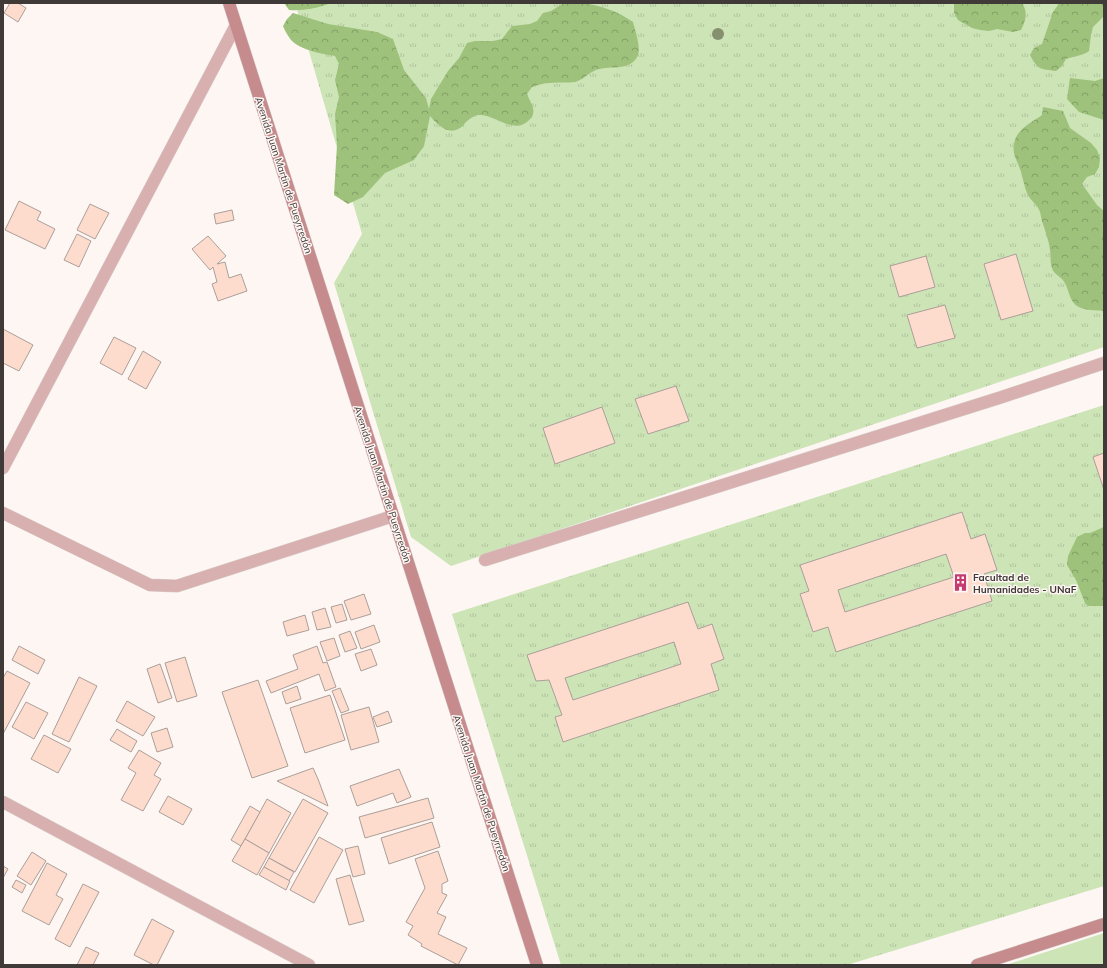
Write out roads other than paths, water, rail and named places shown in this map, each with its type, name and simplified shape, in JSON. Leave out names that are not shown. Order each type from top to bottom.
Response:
[{"type":"main road","name":"Avenida Juan Martin de Pueyrredón","points":[[229,3],[537,965]]},
{"type":"main road","points":[[977,965],[1104,924]]},
{"type":"street","points":[[3,468],[236,25]]},
{"type":"street","points":[[485,560],[980,404],[1104,363]]},
{"type":"street","points":[[3,513],[150,585],[177,586],[393,516]]},
{"type":"street","points":[[3,802],[309,965]]},
{"type":"place","name":"Facultad de Humanidades - UNaF","points":[[960,583]]}]
